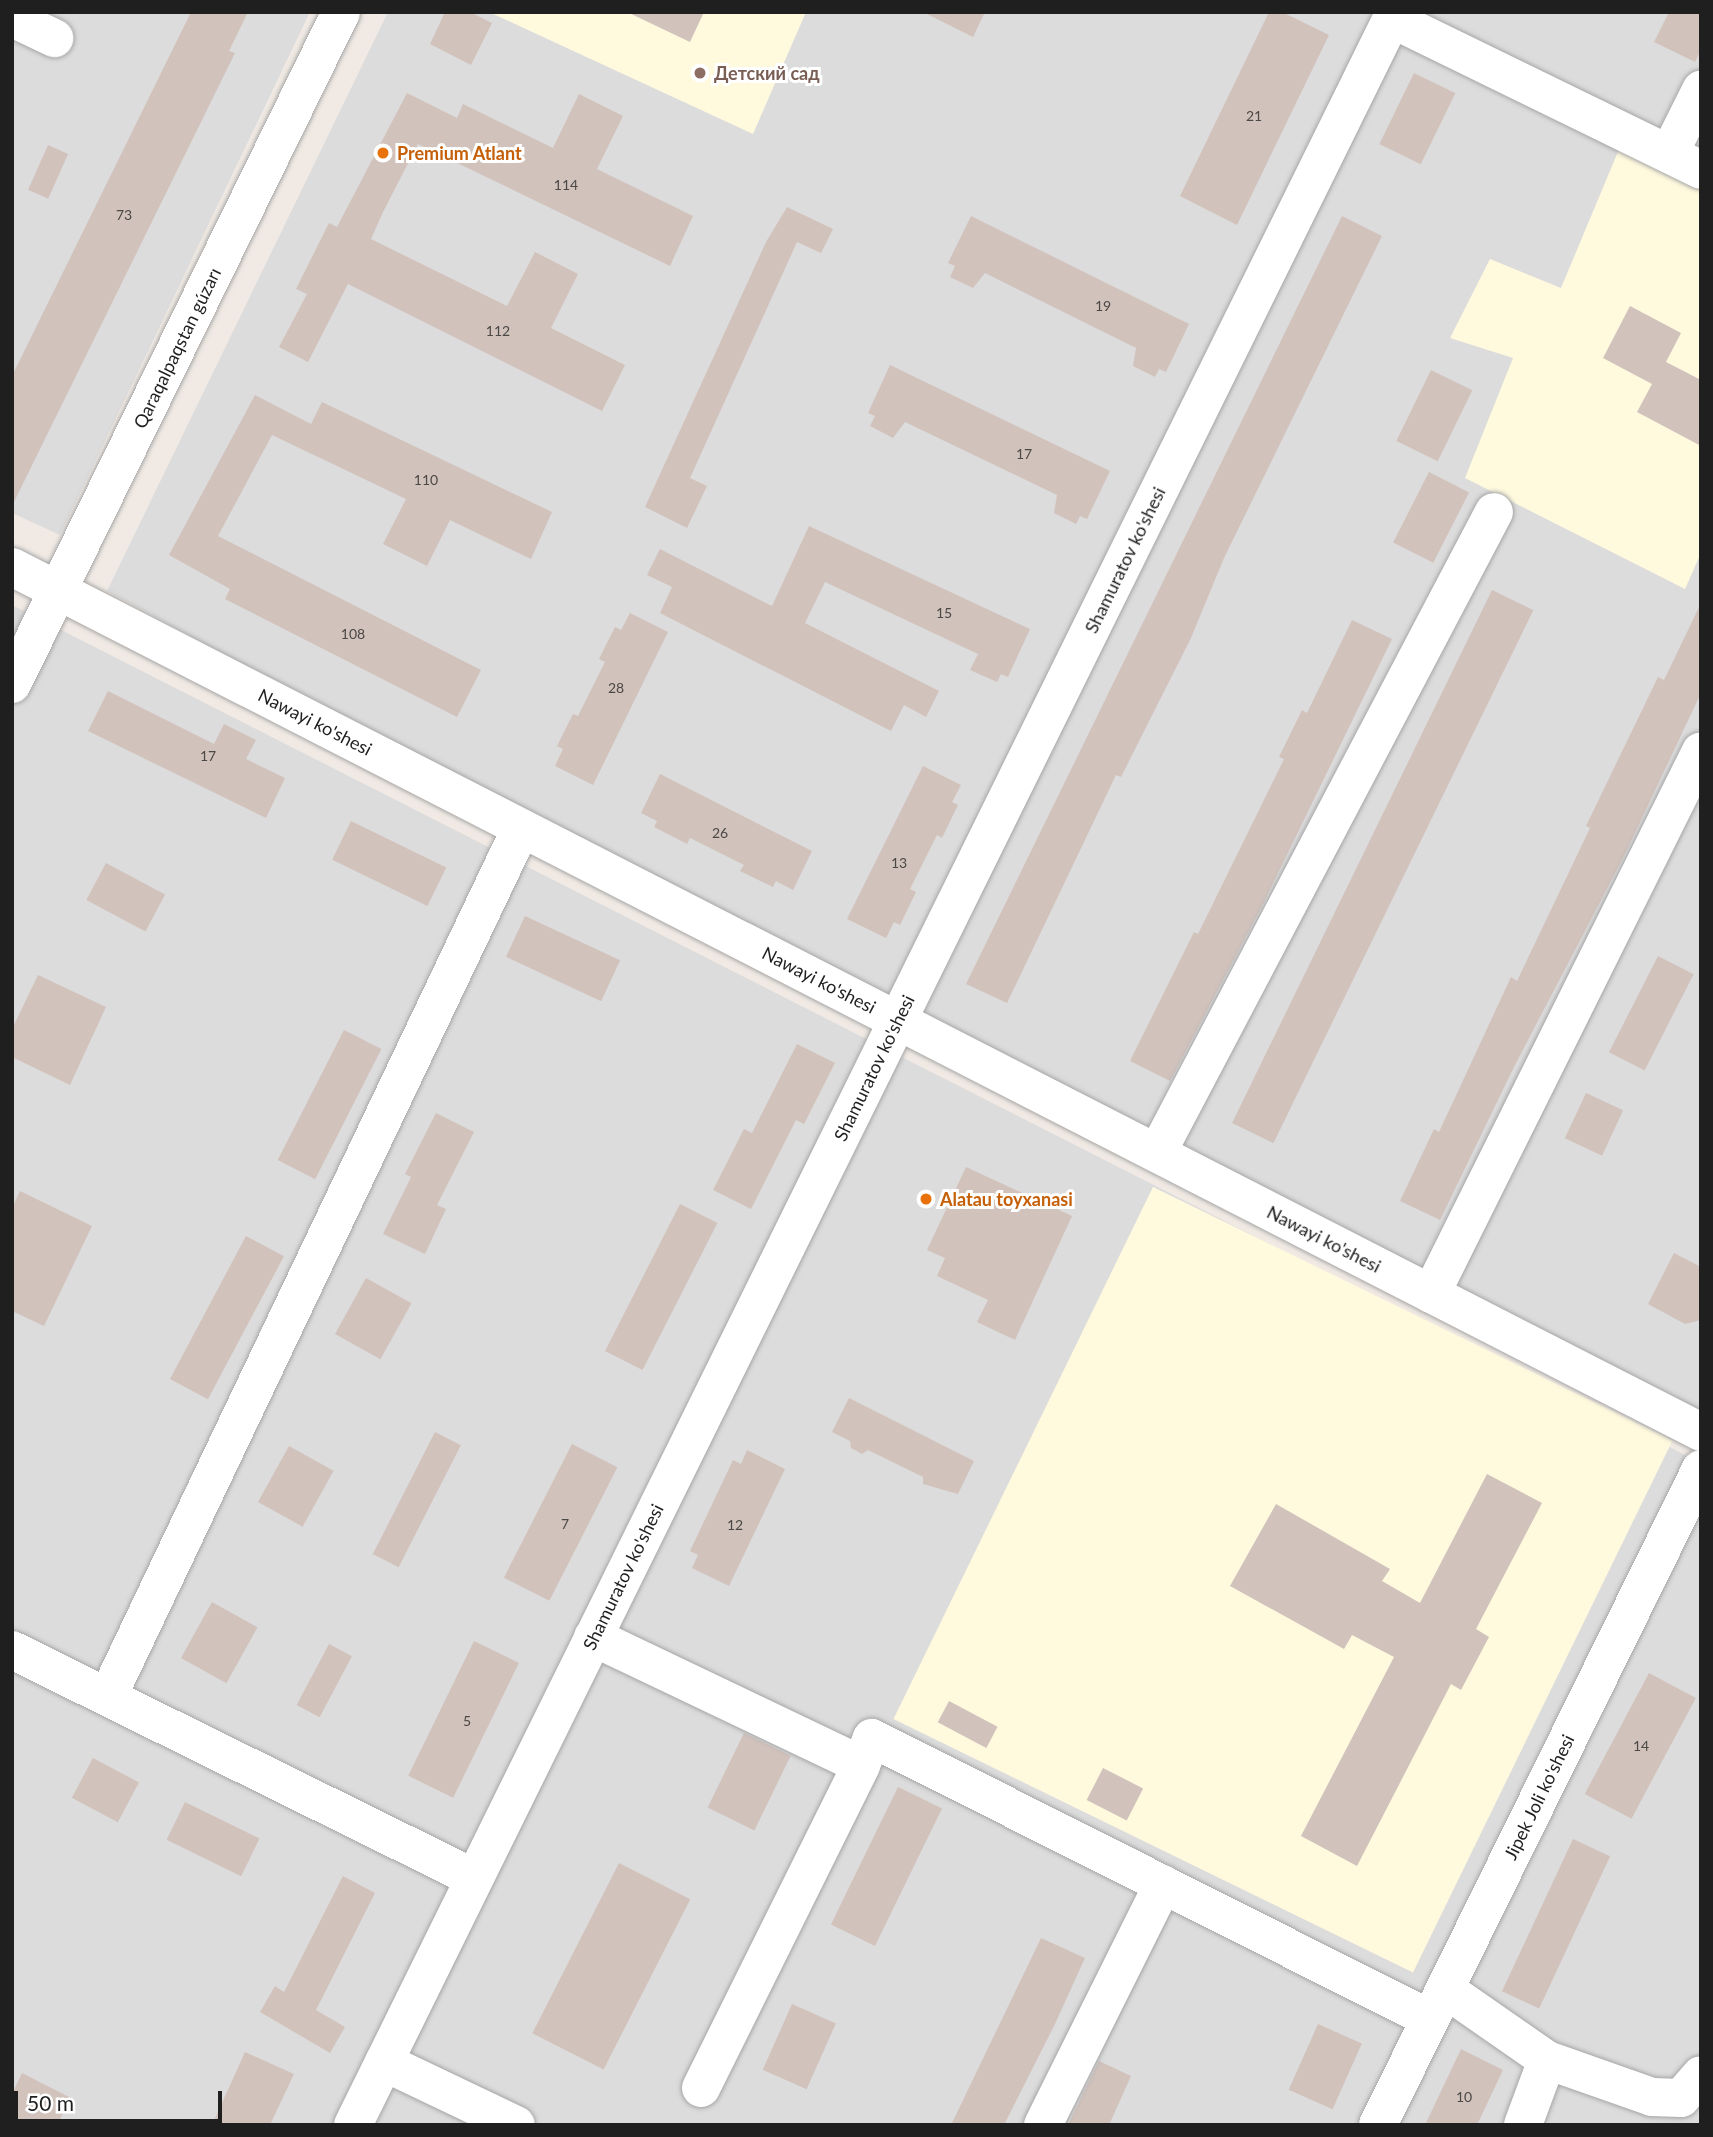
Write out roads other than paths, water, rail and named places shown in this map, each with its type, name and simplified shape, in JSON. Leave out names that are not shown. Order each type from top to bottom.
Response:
[{"type":"street","name":"Qaraqalpaqstan gúzarı","points":[[12,684],[341,12]]},
{"type":"street","points":[[1393,15],[1685,162],[1701,90]]},
{"type":"street","name":"Shamuratov ko'shesi","points":[[353,2125],[1393,15]]},
{"type":"street","points":[[12,18],[54,38]]},
{"type":"street","points":[[1157,1153],[1494,512]]},
{"type":"street","name":"Nawayi ko'shesi","points":[[12,567],[1701,1432]]},
{"type":"street","points":[[1432,1294],[1701,751]]},
{"type":"street","points":[[108,1696],[521,828]]},
{"type":"street","name":"Jipek Joli ko'shesi","points":[[1378,2125],[1701,1469]]},
{"type":"street","points":[[593,1637],[861,1765]]},
{"type":"street","points":[[12,1650],[474,1878]]},
{"type":"street","points":[[701,2088],[872,1738],[1163,1884],[1437,2004],[1547,2060],[1652,2097],[1681,2098],[1700,2076]]},
{"type":"street","points":[[1043,2125],[1163,1884]]},
{"type":"street","points":[[1523,2125],[1547,2060]]},
{"type":"street","points":[[384,2062],[516,2125]]},
{"type":"place","name":"Детский сад","points":[[700,73]]},
{"type":"place","name":"Premium Atlant","points":[[383,153]]},
{"type":"place","name":"Alatau toyxanasi","points":[[926,1199]]}]
